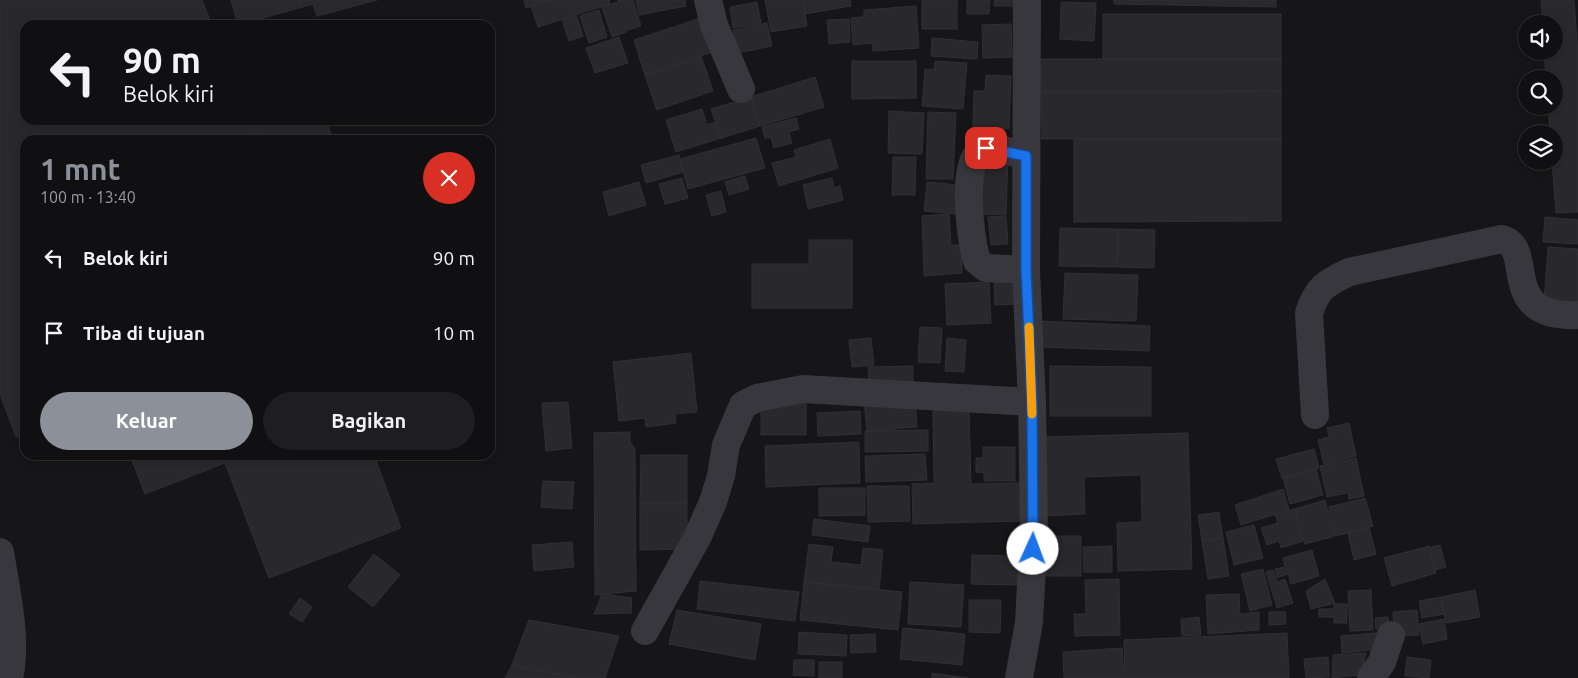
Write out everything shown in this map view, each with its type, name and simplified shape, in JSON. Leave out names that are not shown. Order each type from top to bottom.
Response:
[{"type":"street","points":[[708,0],[714,24],[741,89]]},
{"type":"street","points":[[1019,678],[1029,622],[1034,530],[1032,402],[1026,270],[1027,0]]},
{"type":"street","points":[[1026,156],[996,149],[979,151],[972,161],[968,190],[977,261],[986,268],[1026,270]]},
{"type":"street","points":[[1316,415],[1309,313],[1320,289],[1331,280],[1350,272],[1502,239],[1511,243],[1514,248],[1522,285],[1535,305],[1545,313],[1560,316],[1578,315]]},
{"type":"street","points":[[645,631],[697,538],[713,502],[721,476],[726,445],[743,405],[757,398],[803,389],[1032,402]]},
{"type":"street","points":[[0,552],[12,641],[12,660],[9,678]]},
{"type":"street","points":[[1371,678],[1382,662],[1391,636]]},
{"type":"building","points":[[0,0],[202,0],[210,20],[20,20],[20,125],[254,125],[257,135],[20,135],[20,435],[16,437],[0,394]]},
{"type":"building","points":[[231,0],[377,0],[317,16],[313,4],[256,20],[237,20]]},
{"type":"building","points":[[524,0],[550,0],[526,8]]},
{"type":"building","points":[[549,0],[609,0],[610,4],[538,27],[531,6]]},
{"type":"building","points":[[618,0],[633,0],[641,26],[628,30]]},
{"type":"building","points":[[636,0],[685,0],[686,6],[639,15]]},
{"type":"building","points":[[765,0],[803,0],[807,26],[771,32]]},
{"type":"building","points":[[803,0],[850,0],[851,6],[805,14]]},
{"type":"building","points":[[922,0],[957,0],[957,29],[922,29]]},
{"type":"building","points":[[967,0],[990,0],[989,14],[967,14]]},
{"type":"building","points":[[995,0],[1014,0],[1014,6],[994,6]]},
{"type":"building","points":[[1114,0],[1276,0],[1276,7],[1114,4]]},
{"type":"building","points":[[1541,0],[1574,0],[1578,54],[1578,212],[1556,213],[1553,170],[1563,170],[1563,125],[1549,125],[1549,115],[1563,115],[1563,70],[1545,70],[1545,60],[1563,60],[1563,15],[1542,15]]},
{"type":"building","points":[[617,2],[627,32],[612,37],[602,7]]},
{"type":"building","points":[[757,2],[761,23],[733,28],[730,7]]},
{"type":"building","points":[[1061,2],[1096,3],[1094,41],[1060,39]]},
{"type":"building","points":[[916,6],[919,48],[873,51],[872,43],[853,45],[851,18],[864,17],[864,10]]},
{"type":"building","points":[[599,10],[607,37],[589,43],[580,16]]},
{"type":"building","points":[[1103,14],[1281,14],[1281,59],[1103,59]]},
{"type":"building","points":[[576,15],[583,36],[569,41],[562,19]]},
{"type":"building","points":[[707,16],[718,50],[645,75],[634,40]]},
{"type":"building","points":[[849,19],[850,42],[829,44],[827,20]]},
{"type":"building","points":[[767,23],[772,46],[738,53],[733,30]]},
{"type":"building","points":[[1011,24],[1012,57],[983,58],[982,25]]},
{"type":"building","points":[[619,37],[628,63],[595,73],[586,48]]},
{"type":"building","points":[[932,38],[978,42],[977,59],[931,56]]},
{"type":"building","points":[[701,56],[713,91],[657,110],[645,75]]},
{"type":"building","points":[[1041,59],[1281,59],[1281,91],[1041,92]]},
{"type":"building","points":[[852,61],[916,61],[916,98],[852,99]]},
{"type":"building","points":[[935,61],[967,63],[963,109],[922,106],[925,69],[934,70]]},
{"type":"building","points":[[986,75],[1011,76],[1009,129],[973,128],[974,91],[985,91]]},
{"type":"building","points":[[815,77],[824,107],[760,126],[751,97]]},
{"type":"building","points":[[1281,91],[1281,139],[1042,139],[1041,92]]},
{"type":"building","points":[[751,97],[760,126],[721,138],[711,109]]},
{"type":"building","points":[[702,109],[707,125],[715,122],[721,138],[676,152],[666,120]]},
{"type":"building","points":[[889,111],[924,113],[922,154],[888,153]]},
{"type":"building","points":[[928,112],[956,113],[953,179],[926,179]]},
{"type":"building","points":[[796,118],[799,129],[789,132],[792,143],[774,148],[771,137],[765,138],[762,127]]},
{"type":"building","points":[[328,125],[331,135],[257,135],[254,126]]},
{"type":"building","points":[[756,138],[765,168],[688,189],[680,159]]},
{"type":"building","points":[[830,139],[838,168],[779,186],[772,163],[796,157],[794,150]]},
{"type":"building","points":[[1074,139],[1281,139],[1281,221],[1074,222]]},
{"type":"building","points":[[679,155],[683,172],[646,183],[641,165]]},
{"type":"building","points":[[893,157],[916,157],[915,195],[892,195]]},
{"type":"building","points":[[983,157],[1008,158],[1006,215],[981,214]]},
{"type":"building","points":[[745,176],[749,189],[729,195],[725,182]]},
{"type":"building","points":[[682,178],[688,198],[665,204],[659,184]]},
{"type":"building","points":[[832,178],[834,188],[840,186],[843,200],[808,209],[803,185]]},
{"type":"building","points":[[639,182],[646,205],[609,216],[603,192]]},
{"type":"building","points":[[927,182],[959,185],[956,214],[924,211]]},
{"type":"building","points":[[721,191],[726,212],[712,216],[706,195]]},
{"type":"building","points":[[949,214],[951,245],[961,245],[962,273],[924,276],[922,216]]},
{"type":"building","points":[[1006,216],[1008,244],[991,245],[988,217]]},
{"type":"building","points":[[1545,217],[1578,220],[1578,244],[1543,242]]},
{"type":"building","points":[[1060,228],[1118,229],[1117,267],[1059,266]]},
{"type":"building","points":[[1118,229],[1155,230],[1154,268],[1117,267]]},
{"type":"building","points":[[809,240],[852,240],[852,308],[752,308],[752,264],[809,264]]},
{"type":"building","points":[[1548,247],[1578,249],[1578,304],[1544,302]]},
{"type":"building","points":[[1065,273],[1138,275],[1136,321],[1063,319]]},
{"type":"building","points":[[1017,275],[1017,304],[995,305],[994,276]]},
{"type":"building","points":[[989,282],[991,323],[947,325],[945,284]]},
{"type":"building","points":[[1040,321],[1150,326],[1149,351],[1039,347]]},
{"type":"building","points":[[920,327],[942,328],[940,363],[918,362]]},
{"type":"building","points":[[871,338],[874,365],[852,367],[849,340]]},
{"type":"building","points":[[947,338],[966,340],[964,372],[945,371]]},
{"type":"building","points":[[691,353],[697,412],[675,414],[676,423],[646,427],[645,418],[619,421],[613,362]]},
{"type":"building","points":[[913,366],[913,383],[869,385],[868,367]]},
{"type":"building","points":[[1050,366],[1151,367],[1151,416],[1050,416]]},
{"type":"building","points":[[761,400],[806,400],[806,435],[761,435]]},
{"type":"building","points":[[864,400],[915,401],[917,427],[867,431]]},
{"type":"building","points":[[568,402],[572,448],[546,451],[542,403]]},
{"type":"building","points":[[969,410],[971,484],[1019,483],[1020,521],[913,524],[912,484],[934,483],[933,411]]},
{"type":"building","points":[[860,411],[861,434],[818,436],[817,413]]},
{"type":"building","points":[[1349,423],[1356,456],[1324,464],[1318,440],[1329,437],[1327,428]]},
{"type":"building","points":[[928,430],[928,451],[865,452],[865,431]]},
{"type":"building","points":[[630,432],[630,442],[635,449],[636,591],[595,595],[594,433]]},
{"type":"building","points":[[1188,433],[1192,569],[1118,571],[1117,523],[1142,522],[1141,475],[1084,477],[1085,514],[1044,516],[1043,437]]},
{"type":"building","points":[[859,442],[860,483],[766,487],[765,446]]},
{"type":"building","points":[[983,447],[1015,447],[1015,481],[984,481],[984,473],[976,472],[976,458],[983,458]]},
{"type":"building","points":[[1314,449],[1319,468],[1282,478],[1276,459]]},
{"type":"building","points":[[925,454],[927,480],[866,482],[865,456]]},
{"type":"building","points":[[641,455],[687,455],[687,504],[640,504]]},
{"type":"building","points":[[1356,458],[1364,496],[1349,499],[1348,493],[1327,497],[1320,466]]},
{"type":"building","points":[[132,460],[376,460],[401,528],[269,578],[225,463],[145,494]]},
{"type":"building","points":[[1316,469],[1323,495],[1290,504],[1283,478]]},
{"type":"building","points":[[543,481],[574,482],[572,509],[541,507]]},
{"type":"building","points":[[867,486],[909,486],[910,521],[868,522]]},
{"type":"building","points":[[819,488],[865,488],[865,515],[819,516]]},
{"type":"building","points":[[1283,489],[1289,510],[1241,525],[1235,505]]},
{"type":"building","points":[[1365,498],[1373,526],[1336,536],[1329,507]]},
{"type":"building","points":[[1325,500],[1335,536],[1305,544],[1295,509]]},
{"type":"building","points":[[640,504],[687,504],[687,549],[640,550]]},
{"type":"building","points":[[1294,509],[1303,541],[1281,548],[1279,541],[1267,545],[1261,528],[1278,523],[1275,515]]},
{"type":"building","points":[[1219,512],[1223,538],[1202,541],[1198,515]]},
{"type":"building","points":[[814,519],[870,526],[868,542],[812,535]]},
{"type":"building","points":[[1254,525],[1263,558],[1234,565],[1226,532]]},
{"type":"building","points":[[1369,527],[1376,554],[1354,560],[1348,533]]},
{"type":"building","points":[[1045,536],[1081,536],[1081,576],[1045,576]]},
{"type":"building","points":[[1223,538],[1229,576],[1208,579],[1202,541]]},
{"type":"building","points":[[572,542],[574,567],[534,571],[532,545]]},
{"type":"building","points":[[809,544],[833,547],[831,562],[861,565],[863,548],[883,550],[879,590],[804,582]]},
{"type":"building","points":[[1440,545],[1446,567],[1435,570],[1429,548]]},
{"type":"building","points":[[1112,546],[1112,572],[1084,572],[1083,547]]},
{"type":"building","points":[[1429,546],[1436,573],[1392,586],[1384,558]]},
{"type":"building","points":[[1312,550],[1319,576],[1291,584],[1288,574],[1277,578],[1275,569],[1285,567],[1283,558]]},
{"type":"building","points":[[374,554],[400,575],[373,607],[348,587]]},
{"type":"building","points":[[972,555],[1018,556],[1017,585],[971,584]]},
{"type":"building","points":[[1263,569],[1272,605],[1250,611],[1241,574]]},
{"type":"building","points":[[1273,570],[1277,582],[1285,579],[1293,603],[1277,608],[1266,572]]},
{"type":"building","points":[[1119,579],[1120,635],[1075,636],[1074,614],[1086,614],[1085,580]]},
{"type":"building","points":[[1325,579],[1335,603],[1311,609],[1306,591]]},
{"type":"building","points":[[700,581],[799,592],[795,621],[697,609]]},
{"type":"building","points":[[804,582],[902,592],[898,630],[800,620]]},
{"type":"building","points":[[910,582],[964,585],[961,627],[908,624]]},
{"type":"building","points":[[1371,590],[1373,630],[1350,631],[1348,591]]},
{"type":"building","points":[[1475,590],[1480,617],[1446,623],[1441,597]]},
{"type":"building","points":[[602,594],[632,598],[631,613],[594,614]]},
{"type":"building","points":[[1239,594],[1240,614],[1259,612],[1259,630],[1208,634],[1206,595]]},
{"type":"building","points":[[1441,597],[1444,614],[1422,618],[1419,601]]},
{"type":"building","points":[[300,598],[312,607],[302,622],[289,614]]},
{"type":"building","points":[[969,600],[1001,600],[1000,633],[969,632]]},
{"type":"building","points":[[1334,604],[1347,604],[1347,623],[1334,623],[1334,617],[1319,617],[1319,609],[1334,609]]},
{"type":"building","points":[[677,610],[761,624],[755,660],[669,644]]},
{"type":"building","points":[[1417,610],[1419,635],[1394,636],[1393,612]]},
{"type":"building","points":[[1269,612],[1285,612],[1286,624],[1269,625]]},
{"type":"building","points":[[1199,617],[1201,635],[1182,636],[1181,619]]},
{"type":"building","points":[[1388,617],[1389,628],[1376,629],[1375,618]]},
{"type":"building","points":[[1444,619],[1447,639],[1423,644],[1419,624]]},
{"type":"building","points":[[529,620],[619,636],[605,678],[576,678],[512,665]]},
{"type":"building","points":[[903,628],[965,634],[962,665],[900,659]]},
{"type":"building","points":[[799,632],[847,635],[846,656],[798,654]]},
{"type":"building","points":[[1387,632],[1381,649],[1342,653],[1341,636]]},
{"type":"building","points":[[1287,633],[1289,678],[1125,678],[1124,640]]},
{"type":"building","points":[[875,634],[876,652],[851,653],[850,635]]},
{"type":"building","points":[[1122,648],[1124,678],[1064,678],[1063,652]]},
{"type":"building","points":[[1366,653],[1361,675],[1332,678],[1333,655]]},
{"type":"building","points":[[1328,657],[1329,677],[1306,678],[1304,659]]},
{"type":"building","points":[[1407,657],[1431,660],[1429,678],[1405,676]]},
{"type":"building","points":[[794,660],[814,660],[814,676],[793,675]]},
{"type":"building","points":[[819,662],[842,662],[842,678],[819,678]]},
{"type":"building","points":[[512,665],[576,678],[505,678]]},
{"type":"building","points":[[932,673],[968,678],[932,678]]},
{"type":"slow traffic","points":[[1029,327],[1032,414]]},
{"type":"route","points":[[986,148],[1026,156],[1026,270],[1032,402],[1033,549]]}]
